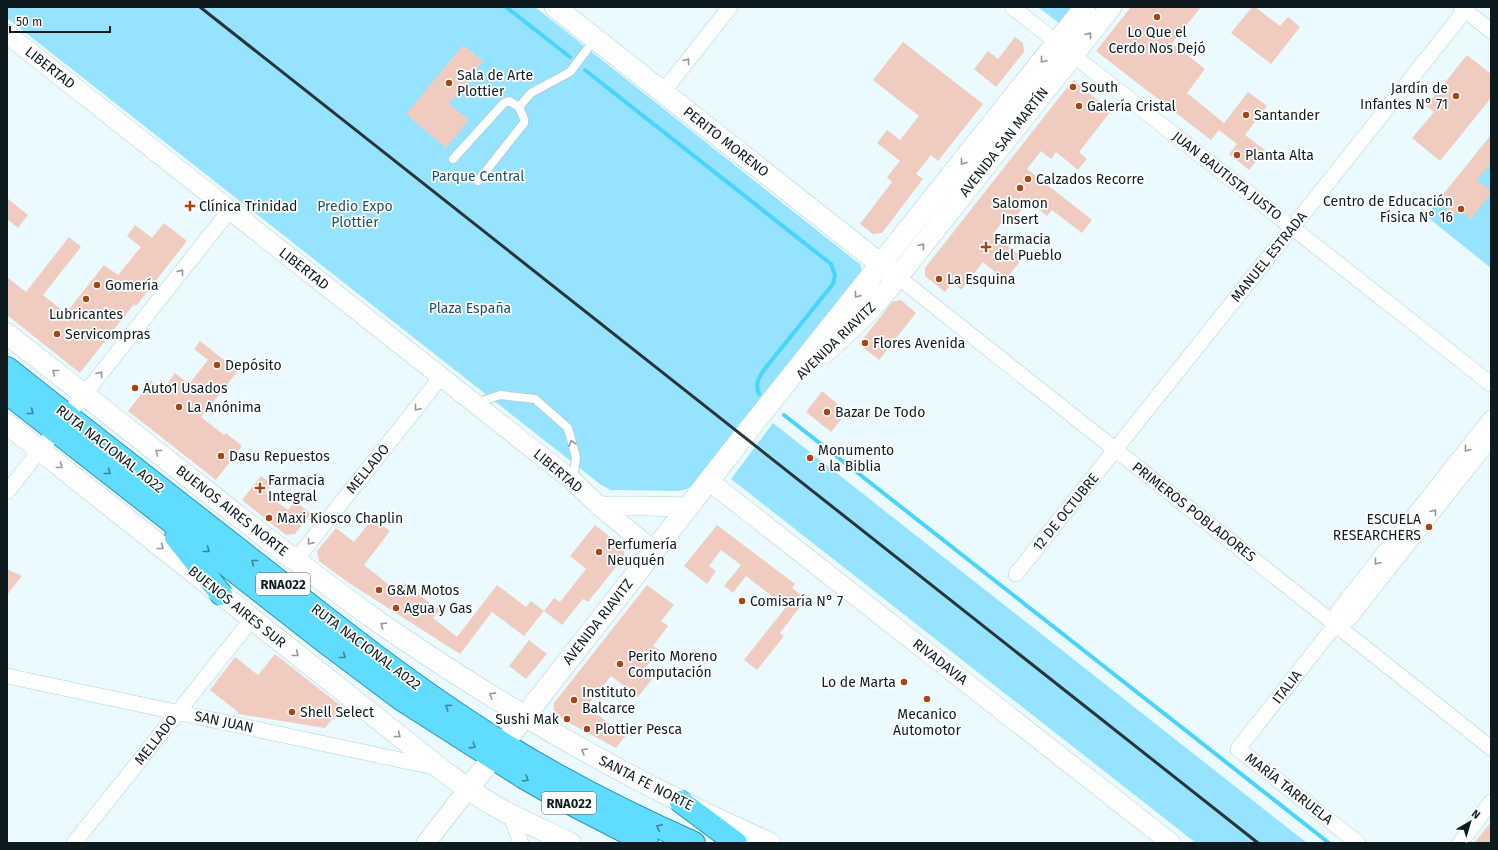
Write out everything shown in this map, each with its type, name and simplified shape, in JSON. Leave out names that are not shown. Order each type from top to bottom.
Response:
[{"type":"highway","name":"RUTA NACIONAL A022","points":[[7,368],[62,423],[154,509],[377,682],[428,717],[498,751],[539,765],[618,807],[694,843]]},
{"type":"highway","name":"RUTA NACIONAL A022","points":[[7,393],[62,423],[423,690],[498,751],[558,797],[647,843]]},
{"type":"highway","points":[[154,509],[221,594]]},
{"type":"highway","points":[[681,802],[736,843]]},
{"type":"main road","name":"PERITO MORENO","points":[[555,7],[890,271]]},
{"type":"main road","name":"AVENIDA SAN MARTÍN","points":[[890,271],[1057,42],[1085,7]]},
{"type":"main road","name":"AVENIDA SAN MARTÍN","points":[[890,271],[1073,55],[1111,7]]},
{"type":"main road","name":"AVENIDA RIAVITZ","points":[[468,789],[526,716],[649,547],[688,507],[771,402],[863,317],[890,271]]},
{"type":"main road","name":"BUENOS AIRES NORTE","points":[[7,334],[295,561],[380,623],[526,716]]},
{"type":"main road","name":"BUENOS AIRES SUR","points":[[7,424],[441,769],[468,789],[510,814],[570,843]]},
{"type":"main road","name":"SANTA FE NORTE","points":[[526,716],[600,760],[681,802],[770,843]]},
{"type":"street","points":[[663,92],[730,7]]},
{"type":"street","name":"JUAN BAUTISTA JUSTO","points":[[1012,7],[1491,384]]},
{"type":"street","points":[[1465,8],[1491,31]]},
{"type":"street","name":"MANUEL ESTRADA","points":[[1115,450],[1465,8]]},
{"type":"street","name":"LIBERTAD","points":[[7,34],[573,481],[649,547]]},
{"type":"street","points":[[7,492],[230,210]]},
{"type":"street","name":"PRIMEROS POBLADORES","points":[[890,271],[1491,748]]},
{"type":"street","name":"MELLADO","points":[[295,561],[441,377]]},
{"type":"street","points":[[1491,418],[1338,610],[1336,624],[1349,619],[1491,439]]},
{"type":"street","name":"12 DE OCTUBRE","points":[[1016,574],[1115,450]]},
{"type":"street","name":"RIVADAVIA","points":[[709,481],[1170,843]]},
{"type":"street","points":[[600,506],[688,507]]},
{"type":"street","points":[[646,506],[640,512],[638,520],[649,547]]},
{"type":"street","name":"MELLADO","points":[[74,843],[252,619]]},
{"type":"street","name":"ITALIA","points":[[1238,749],[1336,624]]},
{"type":"street","name":"SAN JUAN","points":[[7,676],[441,769]]},
{"type":"street","name":"MARÍA TARRUELA","points":[[1238,749],[1358,843]]},
{"type":"street","name":"AVENIDA RIAVITZ","points":[[426,843],[468,789]]},
{"type":"street","points":[[1460,843],[1491,802]]},
{"type":"street","points":[[510,814],[522,843]]},
{"type":"street","points":[[522,843],[528,832],[537,828]]},
{"type":"lane","points":[[519,107],[531,93],[570,72],[595,39]]},
{"type":"lane","points":[[453,159],[504,103],[508,101],[519,107],[524,118],[524,123],[478,181]]},
{"type":"lane","points":[[474,404],[500,395],[535,399],[568,428],[576,457],[573,481]]},
{"type":"green space","name":"Parque Central","points":[[7,7],[535,7],[860,264],[862,271],[857,281],[691,486],[687,489],[677,491],[610,490],[600,484],[7,18]]},
{"type":"green space","points":[[1038,7],[1073,7],[1060,24]]},
{"type":"green space","name":"Centro de Educación Física N° 16","points":[[1491,135],[1491,268],[1426,216]]},
{"type":"green space","points":[[773,423],[1307,843],[1196,843],[731,479]]},
{"type":"building","points":[[1131,7],[1201,7],[1172,43],[1205,69],[1187,93],[1224,123],[1248,92],[1267,106],[1245,135],[1265,150],[1249,170],[1229,154],[1237,144],[1219,130],[1211,140],[1096,51]]},
{"type":"building","points":[[1252,7],[1255,7],[1280,26],[1288,17],[1300,27],[1271,64],[1231,33]]},
{"type":"building","points":[[1015,37],[1023,43],[1024,52],[996,87],[974,69],[988,51],[998,59]]},
{"type":"building","points":[[903,42],[983,104],[938,161],[931,155],[916,174],[923,179],[882,233],[873,234],[860,224],[892,182],[887,177],[900,161],[877,143],[887,130],[900,140],[919,116],[873,80]]},
{"type":"building","name":"Sala de Arte Plottier","points":[[463,45],[483,61],[449,104],[469,120],[446,148],[406,114]]},
{"type":"building","points":[[1467,55],[1491,74],[1491,98],[1440,161],[1412,138],[1434,112],[1426,106]]},
{"type":"building","points":[[1073,80],[1111,111],[1079,152],[1087,159],[1078,170],[1056,152],[1051,159],[1041,151],[1027,169],[1092,220],[1082,233],[1052,210],[1047,216],[1028,201],[1013,221],[1007,216],[993,234],[1023,258],[1005,280],[983,262],[961,290],[953,283],[945,292],[925,276],[925,268]]},
{"type":"building","points":[[1491,135],[1491,163],[1477,180],[1491,191],[1491,193],[1471,219],[1459,210],[1455,215],[1438,201]]},
{"type":"building","points":[[7,198],[28,215],[18,228],[7,219]]},
{"type":"building","points":[[164,223],[187,241],[136,306],[134,304],[80,373],[7,315],[7,277],[26,292],[69,237],[81,247],[43,295],[66,313],[104,265],[118,275],[141,247],[127,236],[135,225],[152,238]]},
{"type":"building","points":[[901,300],[916,313],[879,360],[859,344],[892,302]]},
{"type":"building","points":[[200,341],[238,371],[201,417],[224,435],[226,433],[242,446],[216,480],[128,411],[151,381],[162,390],[175,373],[189,384],[208,360],[194,349]]},
{"type":"building","name":"Bazar De Todo","points":[[822,391],[847,412],[831,432],[806,412]]},
{"type":"building","points":[[261,476],[272,484],[265,493],[288,510],[295,501],[311,514],[295,534],[286,535],[242,500]]},
{"type":"building","points":[[373,518],[390,531],[364,565],[398,592],[405,583],[440,610],[433,618],[457,637],[497,585],[526,607],[531,601],[544,611],[524,636],[492,612],[460,654],[349,583],[319,561],[317,551],[336,528],[354,542]]},
{"type":"building","points":[[595,525],[624,548],[624,557],[588,602],[583,599],[562,625],[544,611],[554,598],[560,602],[586,569],[570,556]]},
{"type":"building","points":[[717,525],[795,584],[792,588],[806,599],[780,633],[784,636],[757,670],[744,660],[786,607],[746,576],[733,593],[724,586],[741,565],[721,550],[709,566],[716,571],[707,584],[684,566]]},
{"type":"building","points":[[7,569],[22,576],[7,595]]},
{"type":"building","points":[[647,585],[674,605],[661,621],[668,626],[653,646],[659,650],[644,670],[653,678],[638,697],[611,676],[587,706],[614,727],[616,725],[627,734],[616,748],[562,719],[554,711],[554,703]]},
{"type":"building","points":[[529,640],[547,654],[526,679],[509,666]]},
{"type":"building","points":[[275,654],[342,707],[325,728],[238,714],[238,712],[210,690],[235,657],[258,675]]},
{"type":"building","points":[[1491,822],[1491,843],[1474,843]]},
{"type":"waterway","points":[[506,7],[570,57]]},
{"type":"waterway","points":[[585,70],[831,264],[835,275],[833,284],[763,371],[758,382],[757,388],[759,394]]},
{"type":"waterway","points":[[784,415],[1329,843]]},
{"type":"railway","points":[[200,7],[1258,843]]},
{"type":"place","name":"Lo Que el Cerdo Nos Dejó","points":[[1157,17]]},
{"type":"place","name":"Sala de Arte Plottier","points":[[449,83]]},
{"type":"place","name":"South","points":[[1073,87]]},
{"type":"place","name":"Jardín de Infantes N° 71","points":[[1456,96]]},
{"type":"place","name":"Galería Cristal","points":[[1079,106]]},
{"type":"place","name":"Santander","points":[[1246,115]]},
{"type":"place","name":"Planta Alta","points":[[1237,155]]},
{"type":"place","name":"Calzados Recorre","points":[[1028,179]]},
{"type":"place","name":"Salomon Insert","points":[[1020,188]]},
{"type":"place","name":"Clínica Trinidad","points":[[190,206]]},
{"type":"place","name":"Centro de Educación Física N° 16","points":[[1461,209]]},
{"type":"place","name":"Farmacia del Pueblo","points":[[986,247]]},
{"type":"place","name":"La Esquina","points":[[939,279]]},
{"type":"place","name":"Gomería","points":[[97,285]]},
{"type":"place","name":"Lubricantes","points":[[86,299]]},
{"type":"place","name":"Servicompras","points":[[57,334]]},
{"type":"place","name":"Flores Avenida","points":[[865,343]]},
{"type":"place","name":"Depósito","points":[[217,365]]},
{"type":"place","name":"Auto1 Usados","points":[[135,388]]},
{"type":"place","name":"La Anónima","points":[[179,407]]},
{"type":"place","name":"Bazar De Todo","points":[[827,412]]},
{"type":"place","name":"Dasu Repuestos","points":[[221,456]]},
{"type":"place","name":"Monumento a la Biblia","points":[[810,458]]},
{"type":"place","name":"Farmacia Integral","points":[[260,488]]},
{"type":"place","name":"Maxi Kiosco Chaplin","points":[[269,518]]},
{"type":"place","name":"ESCUELA RESEARCHERS","points":[[1429,527]]},
{"type":"place","name":"Perfumería Neuquén","points":[[599,552]]},
{"type":"place","name":"G&M Motos","points":[[379,590]]},
{"type":"place","name":"Comisaría N° 7","points":[[742,601]]},
{"type":"place","name":"Agua y Gas","points":[[396,608]]},
{"type":"place","name":"Perito Moreno Computación","points":[[620,664]]},
{"type":"place","name":"Lo de Marta","points":[[904,682]]},
{"type":"place","name":"Mecanico Automotor","points":[[927,699]]},
{"type":"place","name":"Instituto Balcarce","points":[[574,700]]},
{"type":"place","name":"Shell Select","points":[[292,712]]},
{"type":"place","name":"Sushi Mak","points":[[567,719]]},
{"type":"place","name":"Plottier Pesca","points":[[587,729]]},
{"type":"park label","name":"Predio Expo Plottier","points":[[355,214]]},
{"type":"park label","name":"Plaza España","points":[[470,308]]}]
